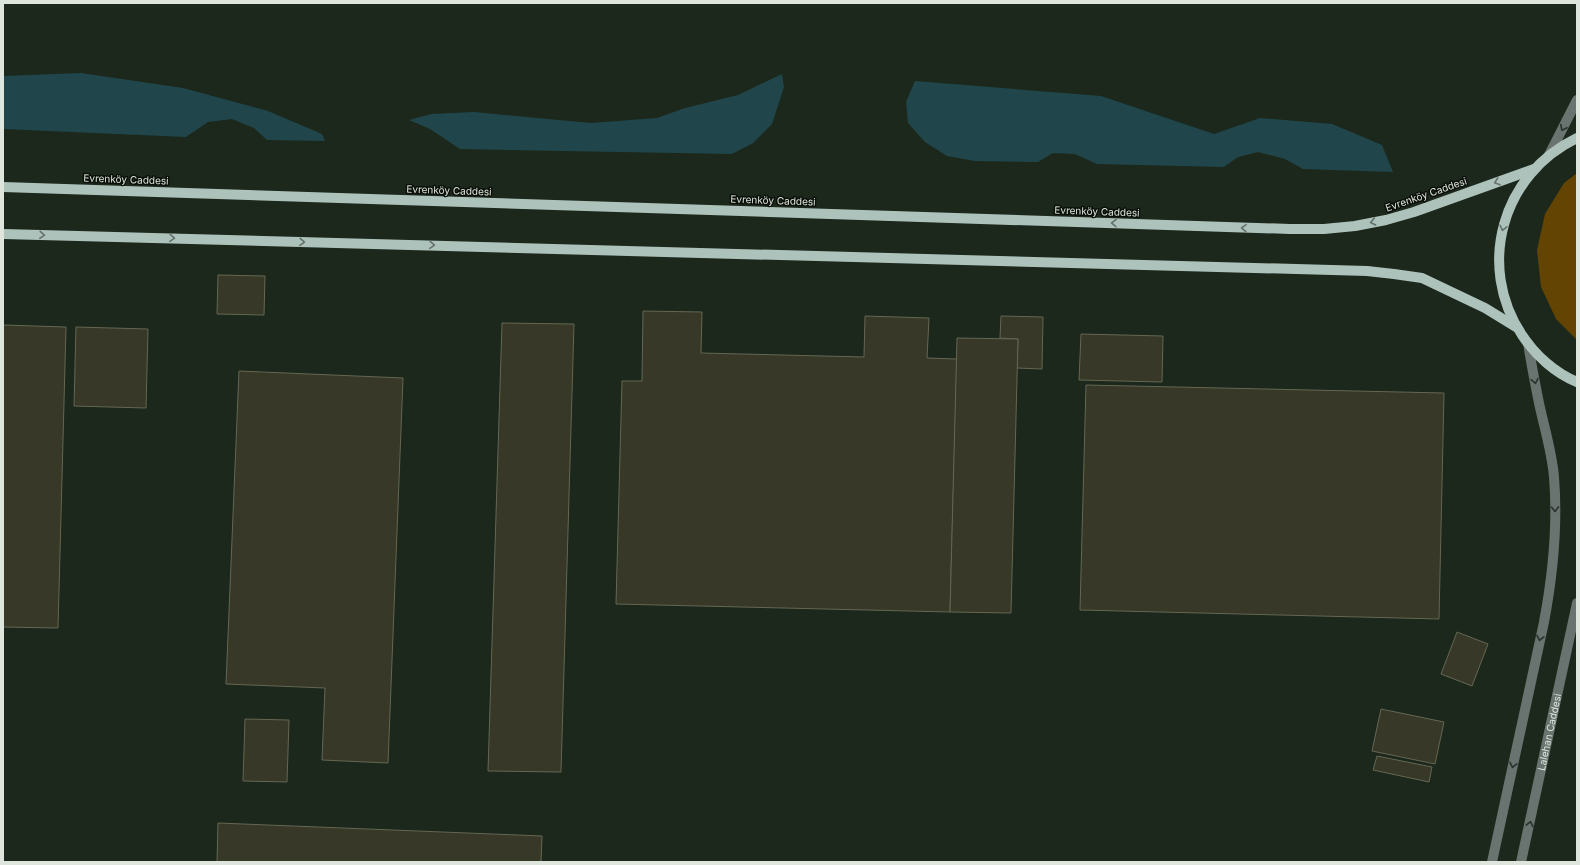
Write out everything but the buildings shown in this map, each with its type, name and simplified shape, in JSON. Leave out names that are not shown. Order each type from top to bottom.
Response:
[{"type":"main road","points":[[1577,138],[1566,143],[1549,155],[1534,169],[1521,186],[1503,224],[1499,245],[1501,287],[1507,308],[1516,327],[1541,358],[1557,371],[1577,382]]},
{"type":"main road","name":"Evrenköy Caddesi","points":[[3,187],[1310,229],[1355,226],[1386,220],[1414,212],[1534,169]]},
{"type":"main road","points":[[3,234],[1367,271],[1422,278],[1485,308],[1516,327]]},
{"type":"street","points":[[1549,155],[1577,100]]},
{"type":"street","points":[[1492,862],[1544,622],[1551,585],[1554,549],[1554,476],[1548,439],[1539,403],[1528,343]]},
{"type":"street","name":"Lalehan Caddesi","points":[[1521,862],[1577,602]]},
{"type":"shaded area","points":[[1577,173],[1577,340],[1556,319],[1541,287],[1537,250],[1545,214],[1564,183]]},
{"type":"water","points":[[81,73],[183,88],[268,111],[322,134],[325,141],[267,140],[254,128],[232,119],[208,122],[186,137],[3,129],[3,76]]},
{"type":"water","points":[[782,74],[784,87],[772,124],[753,143],[732,154],[460,149],[430,129],[409,120],[431,114],[474,112],[591,123],[657,118],[685,108],[738,95]]},
{"type":"water","points":[[915,81],[1101,96],[1214,134],[1260,118],[1332,124],[1382,145],[1393,172],[1303,169],[1285,159],[1258,152],[1238,157],[1224,167],[1097,164],[1075,154],[1053,153],[1038,162],[975,161],[947,156],[925,142],[908,123],[906,102]]}]
